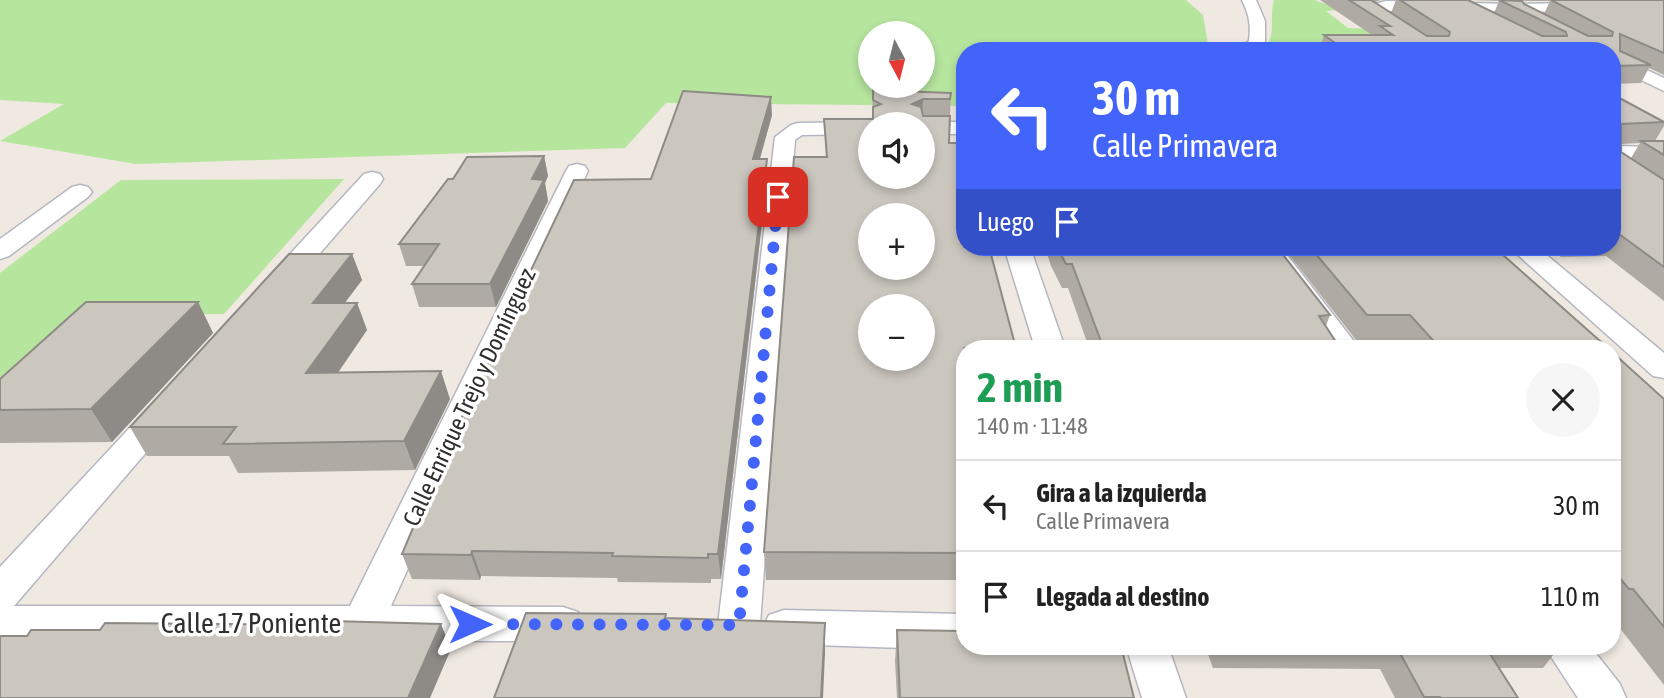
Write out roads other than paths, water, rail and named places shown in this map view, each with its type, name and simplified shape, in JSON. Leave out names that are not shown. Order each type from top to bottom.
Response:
[{"type":"street","points":[[1443,0],[1493,24]]},
{"type":"street","points":[[1495,0],[1548,27]]},
{"type":"street","points":[[1614,0],[1664,22]]},
{"type":"street","points":[[1256,42],[1257,5]]},
{"type":"street","points":[[1420,42],[1374,13],[1373,9],[1378,6],[1511,9],[1664,7]]},
{"type":"street","points":[[1621,64],[1664,85]]},
{"type":"street","points":[[1621,83],[1664,102]]},
{"type":"street","points":[[739,625],[783,144],[788,132],[798,129],[858,128]]},
{"type":"street","points":[[935,128],[956,128]]},
{"type":"street","points":[[1621,152],[1664,153]]},
{"type":"street","points":[[1621,169],[1633,176]]},
{"type":"street","name":"Calle Enrique Trejo y Domínguez","points":[[362,624],[577,171]]},
{"type":"street","points":[[260,304],[372,179]]},
{"type":"street","points":[[0,251],[80,192]]},
{"type":"street","points":[[1020,256],[1047,340]]},
{"type":"street","points":[[1275,256],[1337,340]]},
{"type":"street","points":[[1532,256],[1664,369]]},
{"type":"street","points":[[0,594],[186,387]]},
{"type":"street","name":"Calle 17 Poniente","points":[[0,623],[600,625]]},
{"type":"street","points":[[697,625],[956,632]]},
{"type":"street","points":[[1150,655],[1164,698]]},
{"type":"street","points":[[1572,655],[1604,698]]}]
